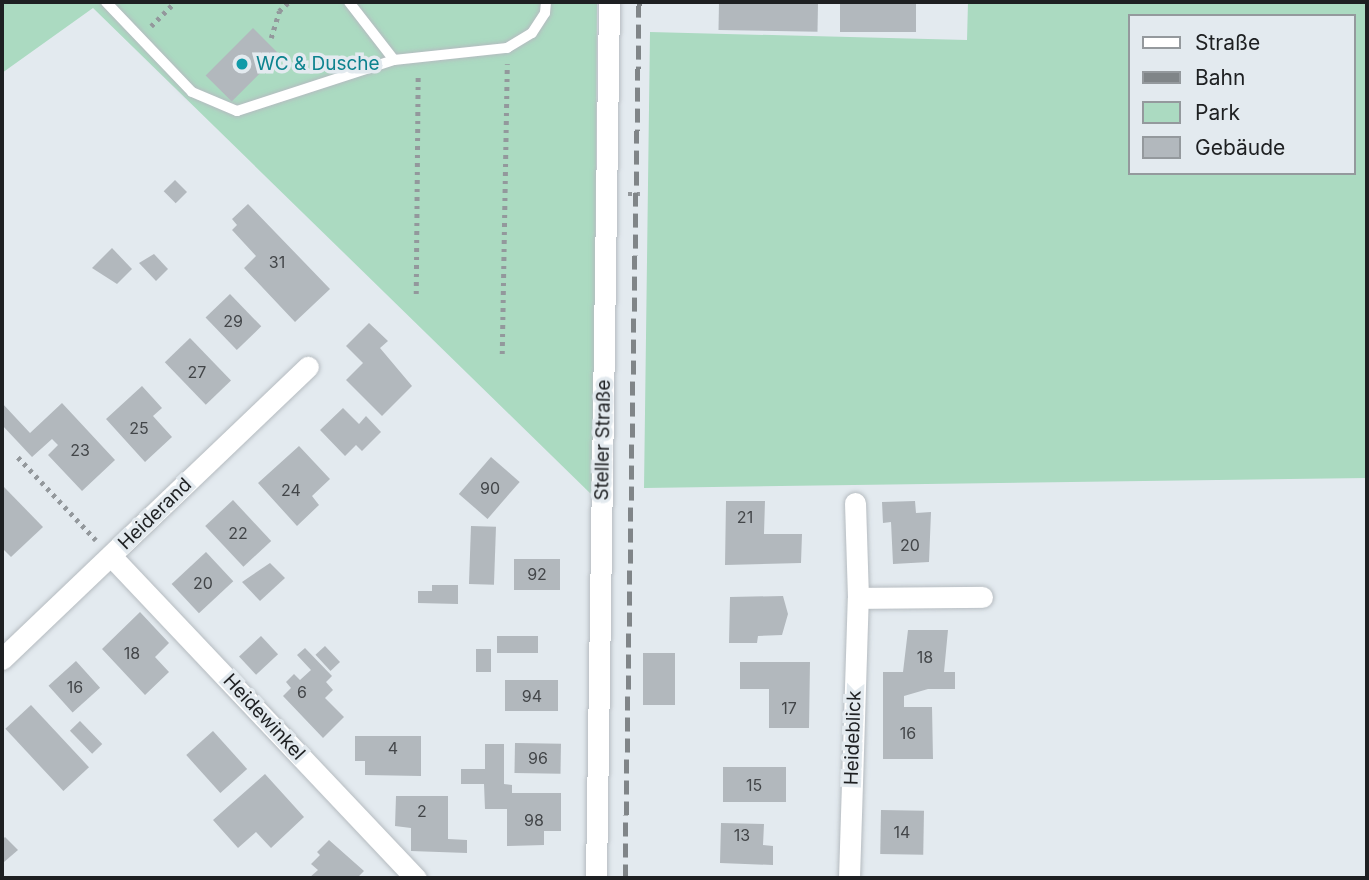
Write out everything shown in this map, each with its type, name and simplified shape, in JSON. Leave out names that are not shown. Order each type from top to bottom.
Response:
[{"type":"street","name":"Steller Straße","points":[[596,878],[609,2]]},
{"type":"street","name":"Heiderand","points":[[2,659],[307,367]]},
{"type":"street","name":"Heideblick","points":[[849,878],[858,598],[855,503]]},
{"type":"street","name":"Heidewinkel","points":[[111,556],[416,878]]},
{"type":"street","points":[[858,598],[982,597]]},
{"type":"lane","points":[[106,2],[192,92],[237,111],[394,60],[507,48],[531,33],[545,13],[546,2]]},
{"type":"lane","points":[[349,2],[394,60]]},
{"type":"path","points":[[140,37],[175,2]]},
{"type":"path","points":[[271,38],[279,11],[289,2]]},
{"type":"path","points":[[502,354],[507,48]]},
{"type":"path","points":[[416,294],[418,58]]},
{"type":"path","points":[[18,457],[111,556]]},
{"type":"green space","points":[[2,2],[597,2],[594,497],[93,8],[2,73]]},
{"type":"green space","points":[[968,2],[1367,2],[1367,478],[644,488],[650,32],[967,40]]},
{"type":"building","points":[[719,2],[818,4],[817,32],[719,30]]},
{"type":"building","points":[[840,2],[916,2],[916,32],[840,32]]},
{"type":"building","name":"WC & Dusche","points":[[253,28],[279,54],[232,102],[206,75]]},
{"type":"building","points":[[175,180],[187,192],[176,203],[164,191]]},
{"type":"building","points":[[248,204],[330,289],[295,322],[244,268],[256,256],[232,230],[237,225],[232,219]]},
{"type":"building","points":[[112,248],[132,269],[117,284],[92,268]]},
{"type":"building","points":[[154,254],[168,269],[156,281],[139,263]]},
{"type":"building","points":[[230,294],[261,326],[237,350],[206,318]]},
{"type":"building","points":[[369,323],[388,341],[380,348],[412,386],[382,416],[346,380],[363,363],[346,346]]},
{"type":"building","points":[[190,338],[231,380],[206,405],[165,362]]},
{"type":"building","points":[[142,386],[162,408],[153,416],[172,437],[145,462],[106,419]]},
{"type":"building","points":[[2,403],[30,433],[62,403],[115,460],[82,491],[48,455],[58,445],[52,439],[32,457],[2,425]]},
{"type":"building","points":[[343,408],[359,424],[366,416],[381,432],[362,451],[356,445],[345,456],[320,430]]},
{"type":"building","points":[[299,446],[330,479],[312,496],[319,505],[297,526],[258,483]]},
{"type":"building","points":[[491,457],[520,482],[488,519],[459,494]]},
{"type":"building","points":[[4,487],[43,527],[11,557],[2,548]]},
{"type":"building","points":[[233,500],[271,541],[243,567],[205,526]]},
{"type":"building","points":[[726,501],[765,501],[764,534],[802,534],[801,563],[725,565]]},
{"type":"building","points":[[915,501],[916,513],[931,512],[929,562],[893,564],[891,522],[883,523],[882,502]]},
{"type":"building","points":[[471,526],[496,527],[494,585],[469,584]]},
{"type":"building","points":[[206,552],[233,581],[199,613],[172,584]]},
{"type":"building","points":[[514,559],[560,559],[560,590],[514,590]]},
{"type":"building","points":[[270,563],[285,578],[260,601],[242,582]]},
{"type":"building","points":[[432,585],[458,585],[458,604],[418,603],[418,591],[432,591]]},
{"type":"building","points":[[783,596],[788,614],[782,635],[758,636],[757,643],[729,643],[730,597]]},
{"type":"building","points":[[140,612],[169,643],[155,657],[169,672],[145,695],[102,649]]},
{"type":"building","points":[[908,630],[948,630],[944,672],[955,672],[955,689],[928,689],[904,696],[904,707],[932,707],[933,759],[883,759],[883,672],[903,672]]},
{"type":"building","points":[[261,636],[278,654],[256,675],[239,656]]},
{"type":"building","points":[[497,636],[538,636],[538,653],[497,653]]},
{"type":"building","points":[[325,646],[340,662],[330,671],[315,655]]},
{"type":"building","points":[[305,648],[332,676],[326,682],[333,690],[325,698],[344,717],[323,738],[283,696],[291,688],[286,682],[294,674],[300,680],[311,670],[297,655]]},
{"type":"building","points":[[476,649],[491,649],[491,672],[476,672]]},
{"type":"building","points":[[643,653],[675,653],[675,705],[643,705]]},
{"type":"building","points":[[76,661],[100,688],[73,713],[49,686]]},
{"type":"building","points":[[740,662],[810,662],[809,728],[769,728],[769,689],[740,689]]},
{"type":"building","points":[[505,680],[558,680],[558,711],[505,711]]},
{"type":"building","points":[[31,705],[89,767],[63,791],[5,729]]},
{"type":"building","points":[[80,721],[102,744],[92,754],[70,731]]},
{"type":"building","points":[[213,731],[247,769],[220,793],[186,755]]},
{"type":"building","points":[[355,736],[421,736],[421,776],[365,775],[365,761],[355,761]]},
{"type":"building","points":[[515,743],[561,744],[560,774],[514,773]]},
{"type":"building","points":[[485,744],[504,744],[504,784],[512,785],[512,793],[561,793],[561,831],[544,831],[544,845],[507,846],[507,809],[485,809],[484,784],[461,784],[461,769],[485,769]]},
{"type":"building","points":[[723,767],[786,767],[786,802],[723,802]]},
{"type":"building","points":[[265,774],[304,817],[271,848],[256,832],[238,848],[213,820]]},
{"type":"building","points":[[396,796],[448,796],[448,839],[467,840],[467,853],[411,851],[411,828],[395,826]]},
{"type":"building","points":[[881,810],[924,811],[923,855],[880,854]]},
{"type":"building","points":[[721,823],[764,824],[763,845],[773,846],[773,865],[720,863]]},
{"type":"building","points":[[5,837],[18,850],[4,862],[2,840]]},
{"type":"building","points":[[329,840],[364,871],[357,878],[309,878],[318,870],[311,864],[320,855],[317,852]]},
{"type":"railway","points":[[625,878],[639,2]]},
{"type":"place","name":"WC & Dusche","points":[[242,64]]}]
